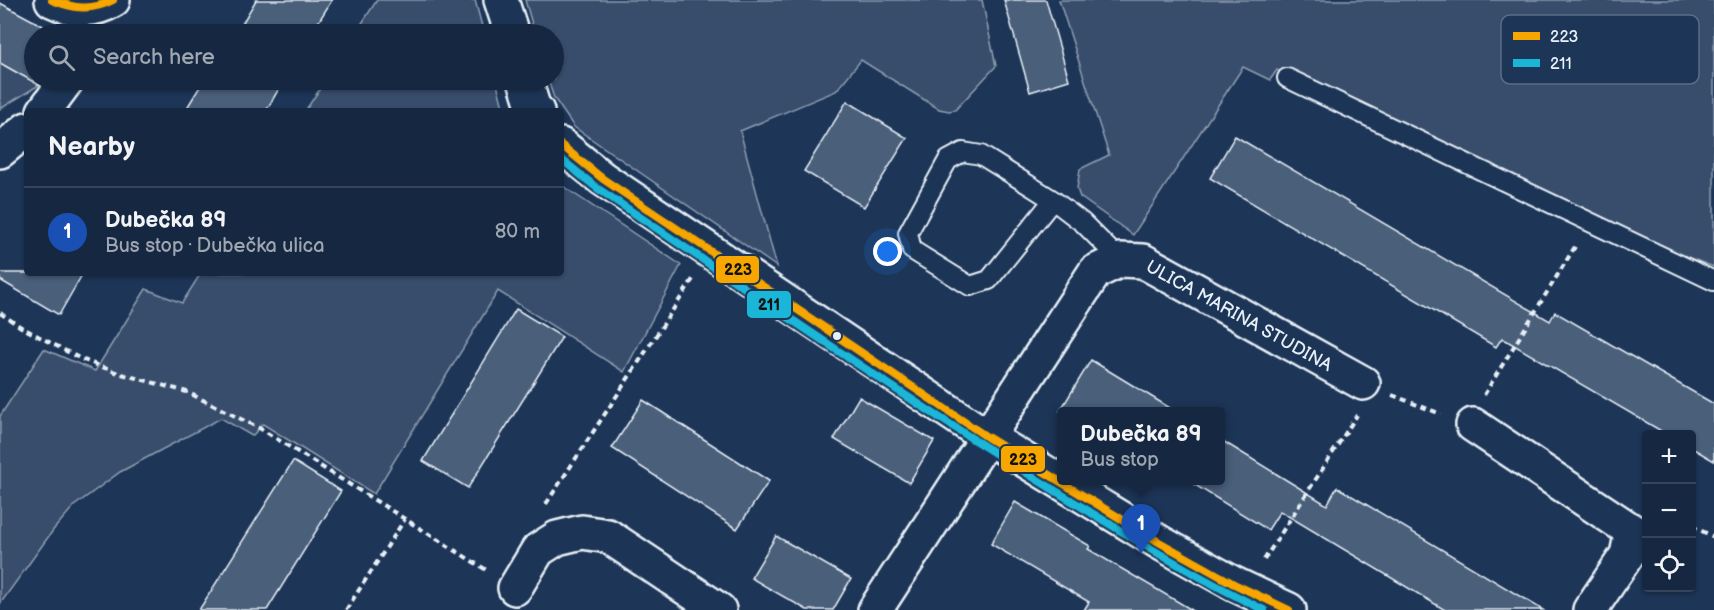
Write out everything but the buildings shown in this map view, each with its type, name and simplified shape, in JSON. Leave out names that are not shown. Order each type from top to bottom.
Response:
[{"type":"street","points":[[52,0],[69,8],[96,14]]},
{"type":"street","points":[[501,0],[509,24]]},
{"type":"street","points":[[46,108],[60,90]]},
{"type":"street","points":[[528,90],[535,108]]},
{"type":"street","points":[[0,151],[24,131]]},
{"type":"street","points":[[564,147],[603,179],[987,437],[1057,480]]},
{"type":"street","name":"ULICA MARINA STUDINA","points":[[875,610],[1095,272],[1120,260],[1143,261],[1369,386]]},
{"type":"street","points":[[1470,424],[1632,531],[1627,555],[1590,610]]},
{"type":"street","points":[[1066,485],[1159,542],[1289,610]]},
{"type":"street","points":[[515,588],[538,550],[556,538],[582,532],[608,536],[719,610]]},
{"type":"lane","points":[[1287,78],[1714,281]]},
{"type":"lane","points":[[1053,200],[989,280],[970,286],[912,250],[908,233],[948,160],[963,152],[981,155],[1053,200],[1083,223],[1120,260]]},
{"type":"path","points":[[1246,589],[1369,386],[1470,424],[1590,222]]},
{"type":"path","points":[[582,532],[543,510],[711,251]]},
{"type":"path","points":[[0,314],[81,359],[118,373],[187,392],[261,429],[515,588]]},
{"type":"path","points":[[346,610],[405,519]]},
{"type":"path","points":[[1696,528],[1714,537]]},
{"type":"shaded area","points":[[377,0],[475,0],[481,24],[361,24]]},
{"type":"shaded area","points":[[525,0],[982,0],[996,66],[955,110],[949,111],[939,109],[861,60],[836,91],[740,131],[777,267],[574,127],[564,112],[564,108],[561,108],[554,98],[551,90],[564,90],[564,24],[532,24]]},
{"type":"shaded area","points":[[1059,0],[1714,0],[1714,267],[1639,239],[1277,70],[1270,80],[1243,67],[1133,235],[1080,197],[1077,189],[1080,169],[1109,155]]},
{"type":"shaded area","points":[[0,63],[24,77],[24,90],[31,90],[0,109]]},
{"type":"shaded area","points":[[319,90],[499,90],[503,108],[307,108]]},
{"type":"shaded area","points":[[564,187],[681,265],[624,372],[498,291],[374,494],[263,424],[252,436],[221,418],[120,472],[74,506],[54,529],[0,604],[0,416],[44,349],[95,371],[146,289],[182,303],[199,276],[564,276]]},
{"type":"transit line","name":"223","points":[[52,0],[83,8],[98,6],[113,0]]},
{"type":"transit line","name":"223","points":[[564,147],[603,179],[987,437],[1057,480]]},
{"type":"transit line","name":"211","points":[[564,161],[597,188],[1000,457],[1186,569],[1264,610]]},
{"type":"transit line","name":"223","points":[[1066,485],[1159,542],[1234,584],[1289,610]]},
{"type":"place","name":"Dubečka 89","points":[[1141,554]]}]
